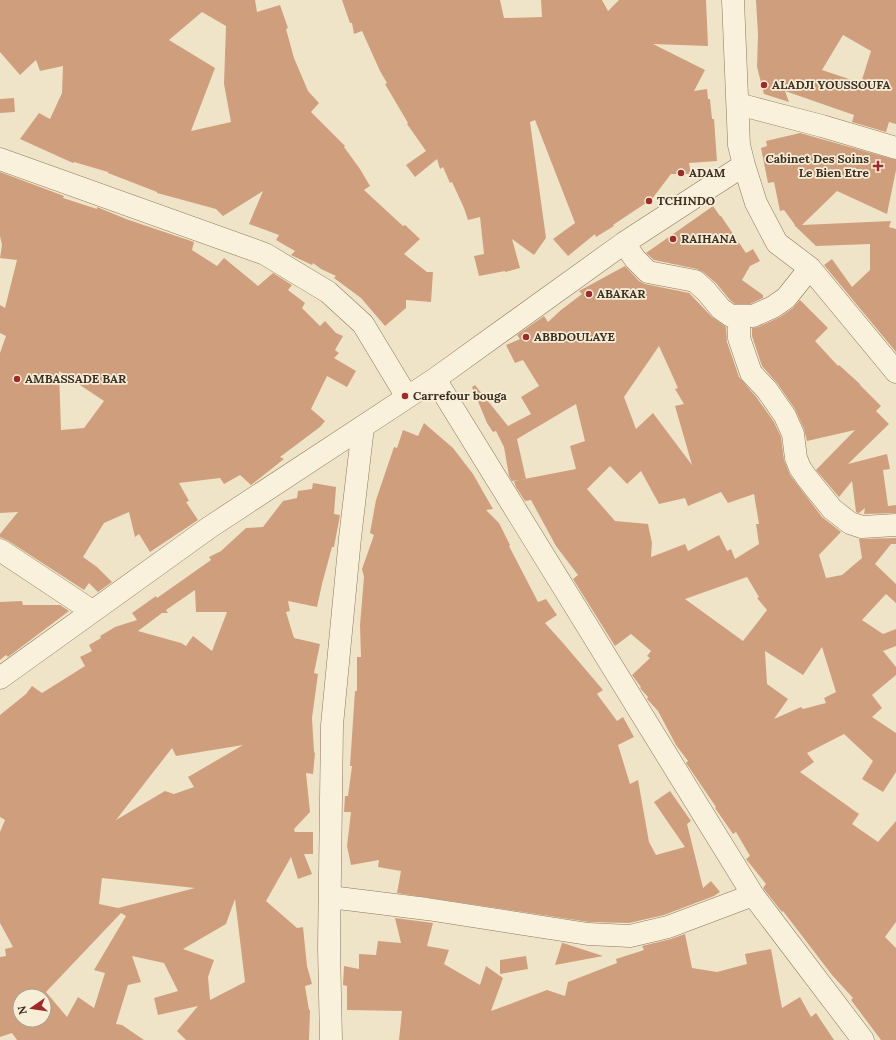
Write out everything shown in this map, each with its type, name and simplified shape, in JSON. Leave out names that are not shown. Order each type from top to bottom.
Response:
[{"type":"street","points":[[733,0],[739,145],[756,203],[777,243],[810,268],[896,372]]},
{"type":"street","points":[[738,104],[822,126],[896,148]]},
{"type":"street","points":[[0,159],[265,254],[328,292],[363,324],[407,397]]},
{"type":"street","points":[[0,678],[210,527],[435,379],[624,243],[744,165]]},
{"type":"street","points":[[624,243],[635,259],[648,272],[683,278],[695,282],[706,291],[721,309],[731,316],[753,316],[773,307],[786,298],[810,268]]},
{"type":"street","points":[[739,316],[739,338],[751,373],[767,390],[785,416],[792,434],[796,458],[800,468],[807,478],[832,509],[850,523],[862,527],[896,525]]},
{"type":"street","points":[[435,379],[753,895],[863,1040]]},
{"type":"street","points":[[331,1040],[329,948],[332,725],[350,538],[363,426]]},
{"type":"street","points":[[0,550],[92,611]]},
{"type":"street","points":[[330,897],[427,909],[588,934],[630,936],[668,927],[753,895]]},
{"type":"building","points":[[0,0],[255,0],[257,12],[280,5],[288,28],[286,29],[294,58],[308,91],[319,103],[311,112],[345,146],[344,147],[370,186],[364,190],[403,226],[405,225],[420,239],[404,254],[427,272],[433,272],[431,302],[406,300],[406,308],[385,326],[361,298],[334,278],[336,276],[321,269],[313,263],[312,265],[291,255],[295,251],[276,240],[279,235],[249,224],[263,191],[223,216],[216,209],[157,193],[108,172],[74,162],[73,163],[20,139],[39,113],[50,119],[62,93],[63,66],[40,71],[36,60],[20,75],[0,52]],"holes":[[[202,12],[226,26],[224,84],[231,122],[191,131],[215,68],[169,40]]]},
{"type":"building","points":[[342,0],[500,0],[504,18],[542,17],[541,0],[602,0],[608,11],[619,0],[706,0],[708,46],[653,44],[705,70],[694,91],[707,89],[708,99],[710,99],[712,119],[714,119],[717,161],[689,163],[691,174],[671,174],[652,199],[596,237],[595,234],[568,256],[553,239],[575,223],[535,120],[530,122],[546,238],[534,255],[512,239],[520,268],[479,276],[474,256],[484,254],[480,217],[468,220],[452,182],[450,183],[443,167],[440,169],[437,159],[415,177],[406,165],[426,151],[407,124],[408,123],[385,84],[387,83],[362,31],[354,34],[352,23],[350,23]]},
{"type":"building","points":[[756,0],[896,0],[896,124],[889,122],[886,132],[852,122],[854,115],[785,91],[789,102],[764,94],[757,67],[758,35]],"holes":[[[843,35],[871,51],[861,83],[822,70]]]},
{"type":"building","points":[[14,98],[15,112],[0,113],[0,99]]},
{"type":"building","points":[[800,133],[896,160],[896,170],[887,214],[837,191],[802,225],[891,221],[889,227],[896,229],[896,352],[824,265],[832,259],[852,287],[870,270],[870,244],[816,246],[794,225],[784,210],[780,211],[774,182],[768,183],[761,148],[767,146],[766,141]]},
{"type":"building","points":[[0,172],[64,196],[63,198],[97,209],[97,207],[126,219],[194,242],[192,250],[217,266],[224,258],[258,286],[273,273],[292,285],[288,290],[305,303],[302,308],[320,326],[325,321],[336,333],[343,336],[335,350],[339,353],[334,358],[356,371],[347,387],[327,376],[311,409],[325,421],[320,427],[280,457],[284,459],[251,485],[240,475],[224,484],[220,478],[179,483],[189,501],[186,502],[198,520],[150,552],[139,534],[135,537],[129,512],[104,523],[83,557],[97,567],[112,582],[98,592],[89,583],[84,590],[0,537],[0,534],[18,512],[0,513],[0,353],[6,336],[0,333],[0,305],[5,308],[17,260],[0,258],[2,245],[0,236]],"holes":[[[59,371],[104,401],[84,428],[61,430]]]},
{"type":"building","points":[[713,206],[746,253],[753,249],[760,261],[750,266],[742,280],[763,295],[763,298],[750,304],[735,304],[716,283],[697,269],[654,260],[646,253]]},
{"type":"building","points":[[625,266],[639,281],[645,284],[689,293],[712,317],[726,327],[727,342],[739,377],[757,398],[774,422],[781,437],[784,460],[790,475],[822,517],[841,532],[819,555],[826,578],[842,575],[862,558],[859,539],[896,538],[896,544],[891,544],[875,564],[896,584],[896,603],[886,594],[862,620],[883,634],[896,629],[896,646],[883,651],[896,667],[896,675],[872,695],[882,708],[872,717],[896,733],[896,772],[883,792],[862,779],[873,761],[844,734],[807,753],[814,762],[800,772],[859,814],[852,824],[878,842],[896,821],[896,922],[885,937],[896,948],[896,1040],[881,1040],[851,1000],[853,998],[832,975],[783,911],[782,912],[763,888],[766,884],[746,859],[750,856],[736,832],[733,834],[715,808],[716,807],[686,763],[688,761],[676,745],[658,711],[647,699],[648,697],[632,675],[650,658],[647,656],[651,651],[631,634],[615,646],[573,579],[578,575],[556,546],[531,500],[525,501],[514,481],[520,480],[512,481],[509,476],[504,447],[496,431],[493,432],[487,423],[472,387],[475,385],[508,426],[531,414],[521,397],[539,386],[523,360],[515,363],[506,345],[520,339],[517,335],[544,316],[548,322],[582,294],[579,291]],"holes":[[[659,346],[678,388],[675,389],[684,404],[675,406],[692,465],[653,413],[636,429],[624,397]],[[576,404],[585,441],[570,446],[576,469],[526,479],[517,439]],[[610,466],[627,484],[641,471],[659,504],[685,498],[688,506],[721,492],[728,503],[754,494],[759,524],[756,524],[759,544],[735,559],[731,549],[727,551],[719,535],[688,551],[685,544],[651,557],[652,543],[648,524],[615,521],[587,489]],[[747,577],[759,597],[757,598],[767,610],[743,641],[685,599]],[[822,647],[836,692],[824,698],[826,703],[803,709],[801,707],[774,719],[788,699],[767,684],[765,651],[803,675]]]},
{"type":"building","points":[[800,300],[828,328],[815,341],[838,366],[839,365],[860,384],[881,406],[876,411],[889,424],[848,464],[887,454],[890,469],[883,470],[888,506],[896,505],[896,513],[864,514],[865,508],[859,513],[856,512],[852,481],[839,497],[816,470],[855,430],[807,441],[804,429],[795,409],[777,383],[762,366],[752,336],[752,328],[758,327],[780,317],[793,308]]},
{"type":"building","points":[[424,423],[453,448],[473,474],[493,509],[486,510],[499,523],[510,545],[509,546],[538,602],[546,599],[557,615],[545,623],[603,690],[597,694],[617,721],[623,717],[634,737],[618,745],[630,784],[638,780],[649,842],[656,855],[685,847],[654,802],[670,791],[691,821],[687,824],[703,888],[711,881],[720,892],[714,896],[664,915],[629,923],[589,922],[397,893],[401,871],[378,867],[379,860],[351,865],[347,846],[351,812],[344,812],[345,796],[348,796],[352,766],[350,766],[355,691],[357,691],[357,657],[361,657],[360,625],[364,577],[362,569],[374,535],[370,533],[376,500],[394,447],[397,448],[403,430],[418,436]]},
{"type":"building","points":[[313,483],[336,487],[334,514],[340,515],[334,547],[332,547],[317,607],[288,601],[290,611],[286,612],[294,638],[320,644],[314,673],[318,674],[312,718],[315,753],[313,774],[306,773],[310,812],[294,829],[295,832],[313,832],[313,854],[304,854],[312,874],[298,879],[291,857],[266,901],[297,928],[303,927],[307,966],[312,984],[305,986],[310,1010],[309,1040],[186,1040],[177,1031],[198,1006],[158,1015],[154,998],[178,991],[164,963],[132,956],[141,982],[128,985],[116,1024],[122,1025],[144,1040],[17,1040],[12,1033],[0,1037],[0,957],[6,956],[5,949],[13,947],[0,923],[0,832],[5,820],[0,817],[0,715],[26,694],[32,686],[42,693],[85,666],[80,657],[92,651],[89,645],[115,627],[137,620],[132,613],[156,596],[157,598],[211,560],[209,557],[221,551],[246,528],[263,527],[283,501],[297,498],[298,491],[312,489]],"holes":[[[195,590],[196,612],[227,612],[212,651],[193,636],[186,646],[181,643],[138,631],[162,613],[168,613],[166,610]],[[243,745],[188,777],[194,787],[174,794],[165,791],[116,820],[172,748],[176,756]],[[102,878],[195,888],[118,908],[99,904]],[[235,899],[245,982],[210,1000],[208,977],[214,960],[183,949],[226,924]],[[121,913],[126,916],[94,970],[105,973],[94,1008],[78,997],[67,1017],[52,999],[52,1028],[12,1028],[12,988],[50,988]]]},
{"type":"building","points":[[22,601],[23,605],[60,605],[69,611],[8,657],[6,655],[0,660],[0,602]]},
{"type":"building","points":[[395,918],[433,923],[427,946],[449,950],[444,964],[480,985],[486,966],[503,978],[491,1011],[547,990],[565,996],[568,982],[617,963],[616,959],[644,950],[642,946],[685,934],[692,968],[717,972],[747,964],[745,954],[771,949],[782,1008],[800,997],[811,1017],[816,1013],[834,1040],[399,1040],[402,1011],[347,1010],[347,986],[343,985],[344,966],[359,969],[359,954],[376,955],[378,941],[401,943]]},
{"type":"building","points":[[563,943],[603,956],[555,965]]},
{"type":"building","points":[[526,956],[528,969],[500,974],[500,960]]},
{"type":"place","name":"ALADJI YOUSSOUFA","points":[[764,85]]},
{"type":"place","name":"Cabinet Des Soins Le Bien Etre","points":[[878,166]]},
{"type":"place","name":"ADAM","points":[[681,173]]},
{"type":"place","name":"TCHINDO","points":[[649,201]]},
{"type":"place","name":"RAIHANA","points":[[673,239]]},
{"type":"place","name":"ABAKAR","points":[[589,294]]},
{"type":"place","name":"ABBDOULAYE","points":[[526,337]]},
{"type":"place","name":"AMBASSADE BAR","points":[[17,379]]},
{"type":"place","name":"Carrefour bouga","points":[[405,396]]}]
